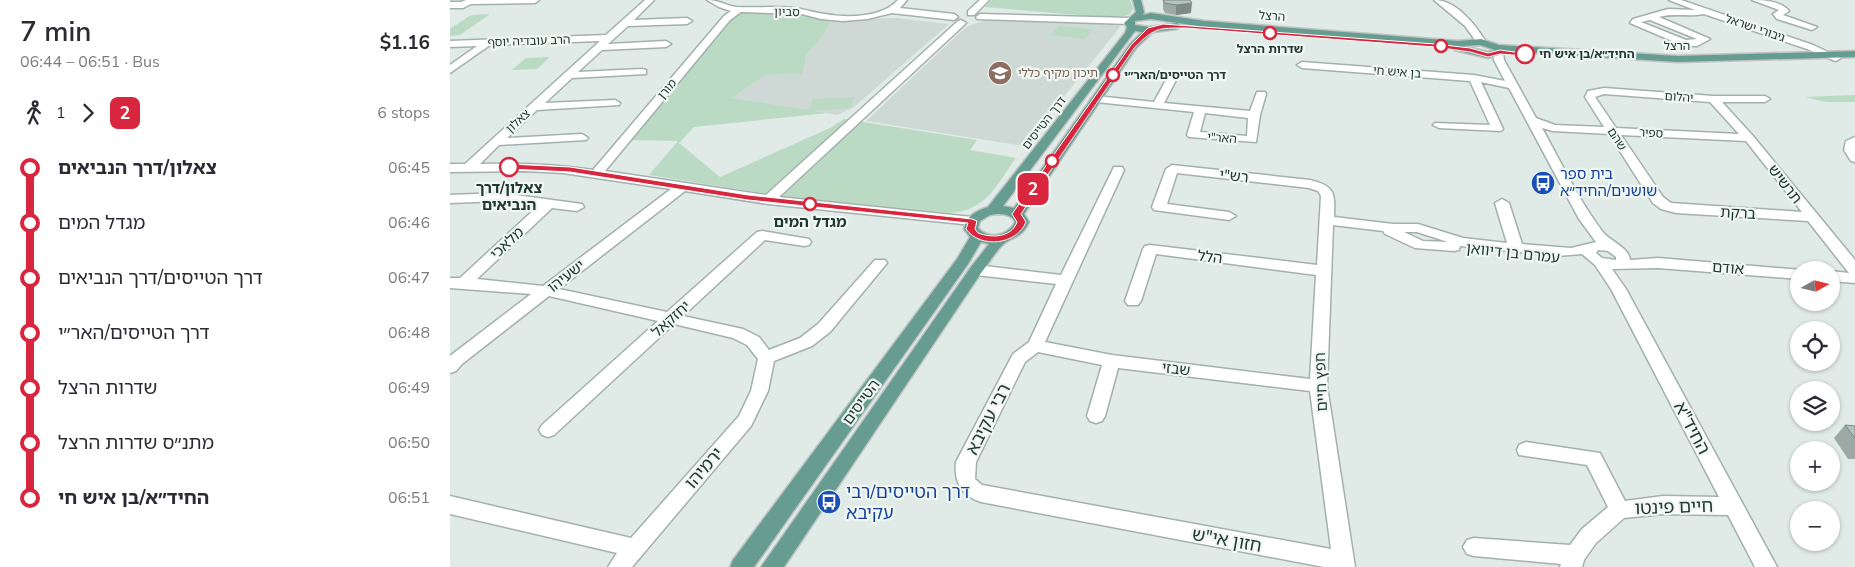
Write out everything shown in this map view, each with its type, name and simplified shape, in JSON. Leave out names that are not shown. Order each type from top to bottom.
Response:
[{"type":"main road","points":[[1137,0],[1140,12],[1133,22],[1150,30]]},
{"type":"main road","points":[[1017,214],[1133,46],[1160,21],[1151,5]]},
{"type":"main road","name":"הרצל","points":[[1133,22],[1160,21],[1499,51],[1683,64],[1832,57],[1855,54]]},
{"type":"main road","name":"דרך הטייסים","points":[[993,210],[1129,34],[1133,22]]},
{"type":"main road","name":"הרצל","points":[[1832,57],[1855,58]]},
{"type":"main road","points":[[993,210],[1008,210],[1017,214],[1022,222],[1019,229],[1011,235],[1000,239],[988,239],[975,229],[982,214],[993,210]]},
{"type":"main road","name":"הטייסים","points":[[741,567],[963,261],[975,229]]},
{"type":"main road","name":"הטייסים","points":[[772,567],[976,270],[1000,239]]},
{"type":"street","points":[[452,4],[472,1],[535,0]]},
{"type":"street","name":"צאלון","points":[[468,168],[650,0]]},
{"type":"street","name":"סביון","points":[[712,0],[722,5],[740,9],[765,12],[802,11],[821,17],[871,16],[892,10]]},
{"type":"street","points":[[892,10],[903,0]]},
{"type":"street","points":[[975,15],[985,0]]},
{"type":"street","name":"החיד\"א","points":[[1438,0],[1462,18],[1477,35],[1482,48],[1494,62],[1500,80],[1588,233],[1594,255],[1618,289],[1766,567]]},
{"type":"street","name":"גיבורי ישראל","points":[[1673,0],[1832,57]]},
{"type":"street","points":[[1756,0],[1782,8],[1785,11],[1778,14],[1780,16],[1812,27]]},
{"type":"street","name":"מורן","points":[[597,173],[727,18],[740,9]]},
{"type":"street","points":[[892,10],[958,20],[975,15],[1133,22]]},
{"type":"street","points":[[1651,17],[1705,39],[1694,44],[1684,43],[1635,23],[1651,17],[1668,12],[1690,14],[1704,11]]},
{"type":"street","points":[[768,200],[958,20]]},
{"type":"street","points":[[623,23],[688,21]]},
{"type":"street","name":"הרב עובדיה יוסף","points":[[450,44],[608,38]]},
{"type":"street","points":[[450,70],[487,43]]},
{"type":"street","points":[[597,48],[666,44]]},
{"type":"street","points":[[1499,51],[1499,60],[1588,224],[1617,258]]},
{"type":"street","name":"בן איש חי","points":[[1302,65],[1500,80]]},
{"type":"street","points":[[568,75],[642,72]]},
{"type":"street","points":[[1439,125],[1496,129],[1474,78]]},
{"type":"street","points":[[1158,106],[1171,80]]},
{"type":"street","name":"יהלום","points":[[1592,93],[1604,92],[1713,99],[1765,99]]},
{"type":"street","name":"שהם","points":[[1592,93],[1590,98],[1658,200],[1666,206]]},
{"type":"street","name":"האר\"י","points":[[1200,110],[1193,135],[1252,140],[1254,115],[1260,94]]},
{"type":"street","name":"האר\"י","points":[[1096,99],[1254,115]]},
{"type":"street","name":"תרשיש","points":[[1713,99],[1749,138],[1810,217],[1855,270]]},
{"type":"street","points":[[534,107],[614,103]]},
{"type":"street","name":"ספיר","points":[[1532,120],[1553,128]]},
{"type":"street","name":"ספיר","points":[[1538,132],[1553,128],[1749,138]]},
{"type":"street","points":[[496,142],[582,138]]},
{"type":"street","points":[[1855,141],[1850,144],[1850,150],[1855,158]]},
{"type":"street","points":[[450,168],[533,167],[597,173],[768,200],[975,229]]},
{"type":"street","name":"רש\"י","points":[[1229,216],[1159,207],[1172,169],[1310,184],[1323,188],[1328,196]]},
{"type":"street","name":"רבי עקיבא","points":[[1110,518],[981,494],[969,487],[964,477],[966,462],[1019,358],[1034,346],[1067,281],[1118,170]]},
{"type":"street","name":"ישעיהו","points":[[450,367],[456,360],[682,186]]},
{"type":"street","name":"חפץ חיים","points":[[1328,196],[1318,386],[1327,458],[1344,564]]},
{"type":"street","points":[[452,201],[501,197],[577,207]]},
{"type":"street","name":"מלאכי","points":[[457,283],[549,203]]},
{"type":"street","name":"עמרם בן דיוואן","points":[[1502,203],[1516,248]]},
{"type":"street","name":"ברקת","points":[[1666,206],[1676,210],[1810,217]]},
{"type":"street","points":[[1327,220],[1372,225],[1408,234],[1420,245],[1430,238]]},
{"type":"street","name":"יחזקאל","points":[[548,430],[762,235],[804,242]]},
{"type":"street","name":"עמרם בן דיוואן","points":[[1430,238],[1594,255]]},
{"type":"street","name":"עמרם בן דיוואן","points":[[1430,238],[1594,255]]},
{"type":"street","name":"הלל","points":[[1133,301],[1150,249],[1324,271]]},
{"type":"street","name":"אודם","points":[[1594,255],[1658,263],[1790,273]]},
{"type":"street","name":"החיד\"א","points":[[1617,258],[1615,277],[1618,289]]},
{"type":"street","points":[[457,283],[547,291],[737,333],[753,341],[766,358],[806,342],[824,328],[880,263]]},
{"type":"street","points":[[976,270],[1067,281]]},
{"type":"street","points":[[1840,277],[1855,278]]},
{"type":"street","name":"שבזי","points":[[1034,346],[1112,360],[1318,386]]},
{"type":"street","name":"ירמיהו","points":[[619,567],[745,421],[760,393],[766,358]]},
{"type":"street","points":[[1096,416],[1112,360]]},
{"type":"street","points":[[1526,450],[1593,458],[1619,510]]},
{"type":"street","points":[[450,505],[635,548]]},
{"type":"street","name":"חיים פינטו","points":[[1573,561],[1589,536],[1619,510],[1663,505],[1733,506]]},
{"type":"street","name":"חזון אי\"ש","points":[[1110,518],[1344,564]]},
{"type":"street","points":[[1474,546],[1573,561]]},
{"type":"shaded area","points":[[896,18],[949,24],[854,107],[838,115],[730,98],[766,75],[803,74],[806,55],[825,33],[831,20]]},
{"type":"shaded area","name":"תיכון מקיף כללי","points":[[1066,20],[1117,24],[1120,27],[1024,146],[866,121],[964,29],[971,25],[983,21]]},
{"type":"green space","points":[[992,0],[1130,0],[1133,9],[1129,15],[1113,18],[985,7]]},
{"type":"green space","points":[[742,12],[805,13],[817,19],[831,20],[825,33],[806,55],[803,74],[766,75],[731,98],[809,110],[813,99],[854,97],[851,108],[813,111],[827,113],[694,127],[679,143],[720,177],[830,128],[844,119],[977,140],[970,150],[1016,158],[996,187],[982,202],[962,211],[949,213],[782,196],[649,175],[678,141],[631,140],[733,18]]},
{"type":"green space","points":[[490,14],[460,35],[450,36],[450,29],[471,15]]},
{"type":"green space","points":[[1059,26],[1093,29],[1085,39],[1051,35]]},
{"type":"green space","points":[[550,57],[537,69],[512,70],[526,58]]},
{"type":"green space","points":[[1855,95],[1855,102],[1826,102],[1805,97]]},
{"type":"building","points":[[1163,0],[1190,0],[1192,3],[1176,5],[1165,3]]},
{"type":"building","points":[[1845,425],[1855,426],[1855,438]]},
{"type":"bus line","name":"2","points":[[509,167],[556,168],[778,201],[972,221],[971,229],[975,235],[980,238],[1000,239],[1019,229],[1022,222],[1017,214],[1036,184],[1133,46],[1139,38],[1150,30],[1163,26],[1185,26],[1435,45],[1470,50],[1478,54],[1488,55],[1500,52],[1525,54]]},
{"type":"place","name":"שדרות הרצל","points":[[1270,33]]},
{"type":"place","name":"החיד״א/בן איש חי","points":[[1525,54]]},
{"type":"place","name":"תיכון מקיף כללי","points":[[1000,73]]},
{"type":"place","name":"דרך הטייסים/האר״י","points":[[1113,75]]},
{"type":"place","name":"צאלון/דרך הנביאים","points":[[509,167]]},
{"type":"place","name":"בית ספר שושנים/החיד״א","points":[[1543,183]]},
{"type":"place","name":"מגדל המים","points":[[810,204]]},
{"type":"place","name":"דרך הטייסים/רבי עקיבא","points":[[829,502]]}]
